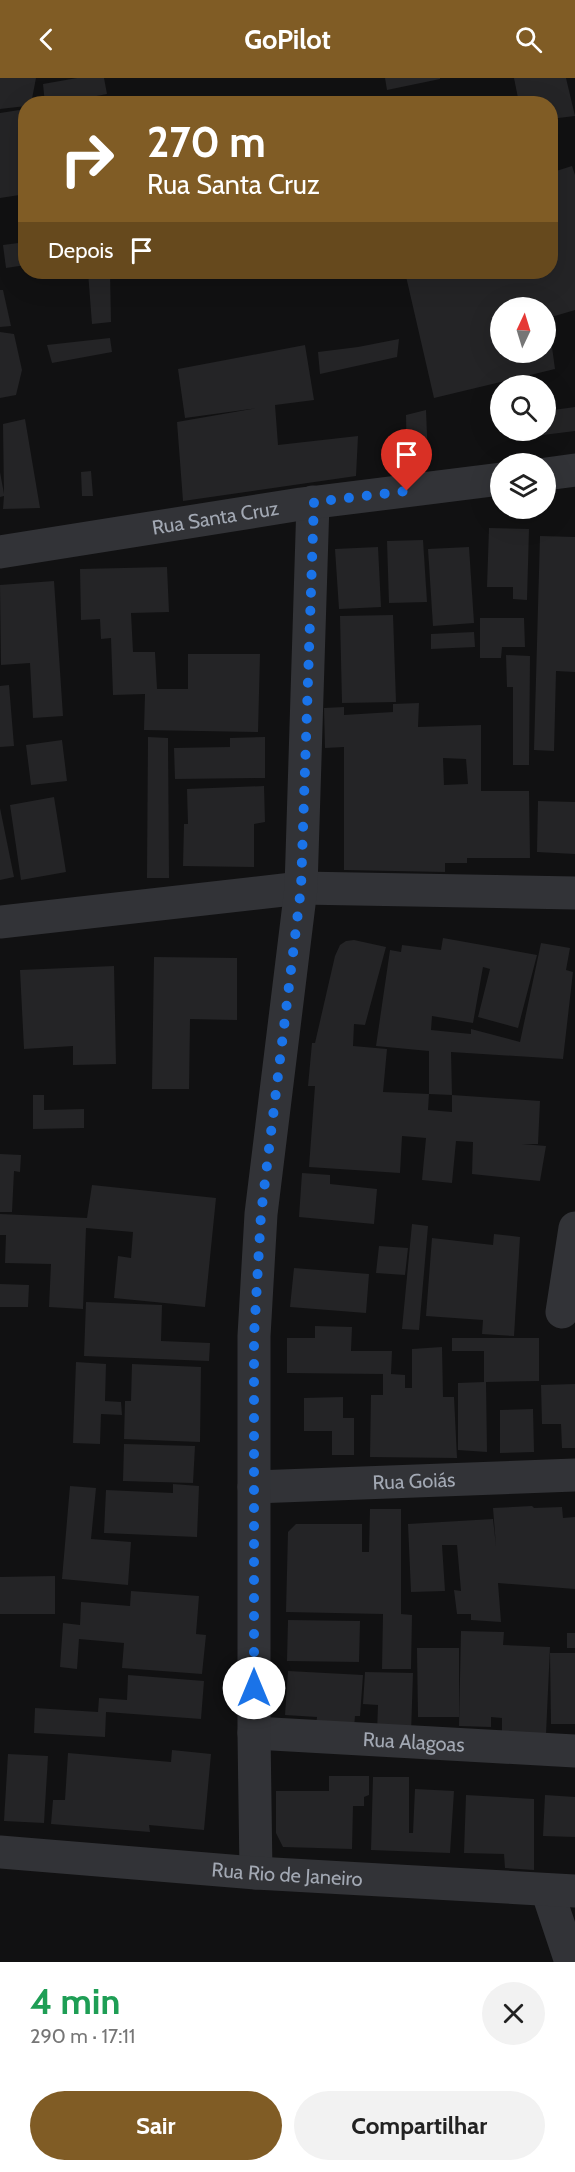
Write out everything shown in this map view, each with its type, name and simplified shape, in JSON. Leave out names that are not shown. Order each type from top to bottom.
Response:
[{"type":"street","points":[[556,473],[575,470]]},
{"type":"street","name":"Rua Santa Cruz","points":[[0,552],[314,502],[490,480]]},
{"type":"street","points":[[256,1872],[254,1336],[261,1214],[301,888],[314,502]]},
{"type":"street","points":[[0,922],[301,888],[575,893]]},
{"type":"street","points":[[562,1312],[575,1228]]},
{"type":"street","name":"Rua Goiás","points":[[254,1486],[575,1475]]},
{"type":"street","name":"Rua Alagoas","points":[[254,1733],[575,1751]]},
{"type":"street","name":"Rua Rio de Janeiro","points":[[0,1852],[256,1872],[561,1890]]},
{"type":"street","points":[[561,1890],[571,1962]]},
{"type":"building","points":[[0,78],[36,78],[33,96],[18,96],[18,107],[0,109]]},
{"type":"building","points":[[77,78],[104,78],[107,94],[44,96],[43,84]]},
{"type":"building","points":[[385,78],[440,78],[440,79],[387,90]]},
{"type":"building","points":[[514,78],[566,78],[575,116],[558,118],[558,96],[518,96]]},
{"type":"building","points":[[18,110],[18,195],[0,198],[0,113]]},
{"type":"building","points":[[572,166],[575,175],[575,310],[556,316],[556,297],[490,297],[490,363],[554,363],[555,369],[530,375],[490,375],[490,385],[434,398],[407,279],[558,279],[558,170]]},
{"type":"building","points":[[18,243],[18,266],[6,268],[3,245]]},
{"type":"building","points":[[89,279],[110,279],[111,322],[92,324]]},
{"type":"building","points":[[0,290],[3,290],[11,326],[0,327]]},
{"type":"building","points":[[0,332],[14,334],[22,370],[16,395],[0,398]]},
{"type":"building","points":[[110,338],[112,352],[52,363],[47,345]]},
{"type":"building","points":[[399,339],[397,357],[320,374],[318,352]]},
{"type":"building","points":[[305,345],[314,400],[275,405],[278,445],[358,436],[356,476],[183,501],[177,422],[257,408],[185,418],[178,369]]},
{"type":"building","points":[[575,407],[575,431],[556,433],[556,410]]},
{"type":"building","points":[[426,410],[428,461],[407,464],[406,415]]},
{"type":"building","points":[[25,419],[40,508],[3,509],[4,496],[0,497],[0,472],[4,494],[3,424]]},
{"type":"building","points":[[91,471],[93,496],[82,496],[81,472]]},
{"type":"building","points":[[489,528],[529,529],[527,600],[513,599],[513,587],[487,587]]},
{"type":"building","points":[[540,536],[575,537],[575,672],[556,671],[554,751],[534,750]]},
{"type":"building","points":[[423,540],[427,602],[389,603],[387,541]]},
{"type":"building","points":[[378,547],[381,607],[339,609],[335,549]]},
{"type":"building","points":[[469,547],[474,623],[433,626],[428,549]]},
{"type":"building","points":[[167,567],[169,612],[131,613],[133,652],[155,652],[157,689],[188,689],[188,654],[260,654],[258,732],[144,730],[145,694],[113,695],[111,638],[101,639],[100,619],[81,620],[80,569]]},
{"type":"building","points":[[54,581],[63,716],[33,718],[30,663],[1,665],[0,585]]},
{"type":"building","points":[[393,615],[396,702],[342,703],[340,616]]},
{"type":"building","points":[[480,618],[524,618],[525,647],[502,647],[501,658],[480,658]]},
{"type":"building","points":[[474,632],[475,647],[431,649],[431,634]]},
{"type":"building","points":[[506,655],[530,656],[529,765],[513,765],[513,687],[507,687]]},
{"type":"building","points":[[9,685],[14,746],[0,747],[0,686]]},
{"type":"building","points":[[419,703],[418,727],[481,725],[481,791],[529,791],[530,858],[467,858],[467,863],[445,863],[445,872],[344,870],[344,747],[325,748],[324,708],[344,707],[344,715],[393,712],[393,704]],"holes":[[[443,758],[466,759],[468,784],[444,785]]]},
{"type":"building","points":[[148,737],[168,738],[169,878],[147,878]]},
{"type":"building","points":[[265,737],[265,778],[175,779],[174,748],[230,747],[230,738]]},
{"type":"building","points":[[62,740],[67,781],[31,785],[26,745]]},
{"type":"building","points":[[264,786],[265,822],[254,824],[254,867],[183,866],[184,824],[188,824],[187,789]]},
{"type":"building","points":[[54,797],[66,872],[21,880],[10,805]]},
{"type":"building","points":[[538,801],[575,802],[575,854],[537,852]]},
{"type":"building","points":[[0,808],[14,877],[0,880]]},
{"type":"building","points":[[443,938],[537,955],[518,1028],[478,1017],[490,969],[483,967],[473,1023],[432,1016],[431,1030],[471,1034],[471,1029],[520,1042],[541,943],[570,948],[566,970],[573,972],[563,1059],[451,1052],[452,1095],[429,1094],[429,1051],[376,1046],[390,950],[401,952],[402,945],[441,950]]},
{"type":"building","points":[[354,940],[386,947],[365,1025],[354,1024],[353,1046],[387,1049],[383,1092],[429,1094],[428,1110],[452,1112],[452,1095],[540,1101],[538,1144],[522,1144],[546,1146],[540,1181],[472,1174],[473,1142],[456,1141],[452,1183],[422,1180],[426,1138],[402,1136],[400,1173],[309,1167],[315,1086],[308,1086],[312,1043],[315,1043],[335,956],[340,945],[346,941]]},
{"type":"building","points":[[154,957],[237,958],[237,1020],[190,1019],[189,1089],[152,1089]]},
{"type":"building","points":[[114,966],[116,1064],[73,1065],[73,1046],[24,1049],[20,970]]},
{"type":"building","points":[[33,1095],[44,1095],[44,1110],[84,1109],[84,1128],[33,1129]]},
{"type":"building","points":[[0,1154],[21,1155],[20,1172],[14,1171],[12,1212],[0,1212]]},
{"type":"building","points":[[302,1173],[330,1175],[330,1184],[377,1189],[374,1224],[299,1217]]},
{"type":"building","points":[[92,1185],[216,1198],[205,1307],[114,1298],[118,1256],[131,1258],[133,1232],[86,1228],[83,1309],[49,1307],[51,1264],[5,1263],[6,1235],[0,1235],[0,1214],[87,1218]]},
{"type":"building","points":[[412,1224],[428,1226],[419,1330],[402,1329]]},
{"type":"building","points":[[494,1234],[520,1237],[514,1336],[482,1334],[483,1320],[426,1316],[432,1238],[493,1245]]},
{"type":"building","points":[[379,1246],[408,1248],[405,1275],[376,1273]]},
{"type":"building","points":[[294,1268],[369,1274],[366,1313],[290,1307]]},
{"type":"building","points":[[0,1284],[29,1285],[28,1307],[0,1307]]},
{"type":"building","points":[[86,1302],[162,1305],[161,1341],[210,1343],[209,1361],[84,1356]]},
{"type":"building","points":[[315,1326],[352,1327],[351,1351],[392,1351],[391,1374],[405,1375],[405,1388],[412,1388],[412,1349],[442,1347],[443,1397],[454,1397],[457,1458],[370,1457],[371,1395],[383,1395],[383,1374],[287,1373],[287,1338],[315,1338]]},
{"type":"building","points":[[452,1338],[539,1338],[539,1381],[486,1382],[487,1452],[458,1450],[458,1383],[484,1382],[484,1351],[452,1351]]},
{"type":"building","points":[[76,1362],[106,1364],[105,1401],[121,1402],[122,1415],[101,1414],[100,1444],[73,1443]]},
{"type":"building","points":[[132,1364],[201,1367],[200,1442],[124,1439],[125,1401],[131,1401]]},
{"type":"building","points":[[575,1384],[575,1448],[562,1448],[561,1424],[542,1424],[541,1385]]},
{"type":"building","points":[[343,1397],[343,1418],[354,1418],[354,1455],[332,1455],[332,1431],[304,1431],[304,1398]]},
{"type":"building","points":[[533,1409],[534,1452],[500,1453],[500,1410]]},
{"type":"building","points":[[124,1444],[195,1446],[193,1483],[123,1481]]},
{"type":"building","points":[[173,1484],[199,1486],[197,1537],[104,1533],[106,1490],[173,1493]]},
{"type":"building","points":[[70,1486],[96,1488],[91,1539],[131,1542],[128,1585],[62,1579]]},
{"type":"building","points":[[532,1506],[534,1508],[562,1507],[563,1518],[575,1517],[575,1589],[498,1583],[501,1622],[471,1620],[471,1614],[457,1614],[454,1590],[461,1591],[457,1545],[442,1545],[445,1591],[411,1592],[408,1524],[493,1519],[496,1546],[493,1508]]},
{"type":"building","points":[[370,1509],[401,1509],[401,1614],[412,1615],[411,1669],[382,1669],[383,1614],[286,1612],[288,1532],[296,1524],[362,1524],[362,1552],[369,1552]]},
{"type":"building","points":[[55,1576],[55,1614],[0,1614],[0,1577]]},
{"type":"building","points":[[131,1591],[199,1596],[196,1634],[206,1635],[202,1674],[122,1668],[124,1643],[79,1639],[77,1669],[60,1667],[63,1623],[80,1625],[81,1602],[130,1606]]},
{"type":"building","points":[[288,1620],[360,1621],[359,1662],[287,1661]]},
{"type":"building","points":[[461,1631],[504,1632],[503,1645],[550,1647],[546,1734],[502,1733],[502,1718],[491,1717],[491,1727],[459,1726]]},
{"type":"building","points":[[567,1633],[575,1633],[575,1648],[567,1648]]},
{"type":"building","points":[[417,1648],[459,1648],[459,1717],[418,1717]]},
{"type":"building","points":[[550,1653],[575,1653],[575,1724],[551,1724]]},
{"type":"building","points":[[288,1671],[363,1675],[360,1716],[355,1716],[354,1728],[316,1725],[317,1717],[285,1715]]},
{"type":"building","points":[[365,1672],[413,1673],[411,1734],[377,1733],[378,1705],[363,1704]]},
{"type":"building","points":[[128,1675],[204,1681],[201,1719],[106,1712],[105,1737],[34,1733],[35,1708],[98,1712],[99,1698],[127,1700]]},
{"type":"building","points":[[172,1750],[211,1754],[204,1830],[149,1825],[150,1832],[51,1824],[53,1800],[65,1800],[68,1753],[171,1762]]},
{"type":"building","points":[[8,1754],[48,1756],[44,1823],[4,1821]]},
{"type":"building","points":[[329,1776],[369,1776],[369,1795],[364,1797],[364,1806],[353,1806],[352,1849],[283,1847],[276,1833],[276,1791],[329,1791]]},
{"type":"building","points":[[373,1777],[409,1777],[409,1833],[413,1833],[415,1789],[454,1791],[450,1853],[371,1850]]},
{"type":"building","points":[[466,1795],[534,1799],[534,1870],[505,1868],[504,1854],[464,1853]]},
{"type":"building","points":[[545,1795],[575,1797],[575,1837],[543,1836]]},
{"type":"route","points":[[254,1688],[254,1336],[261,1214],[301,888],[314,502],[407,491]]}]
